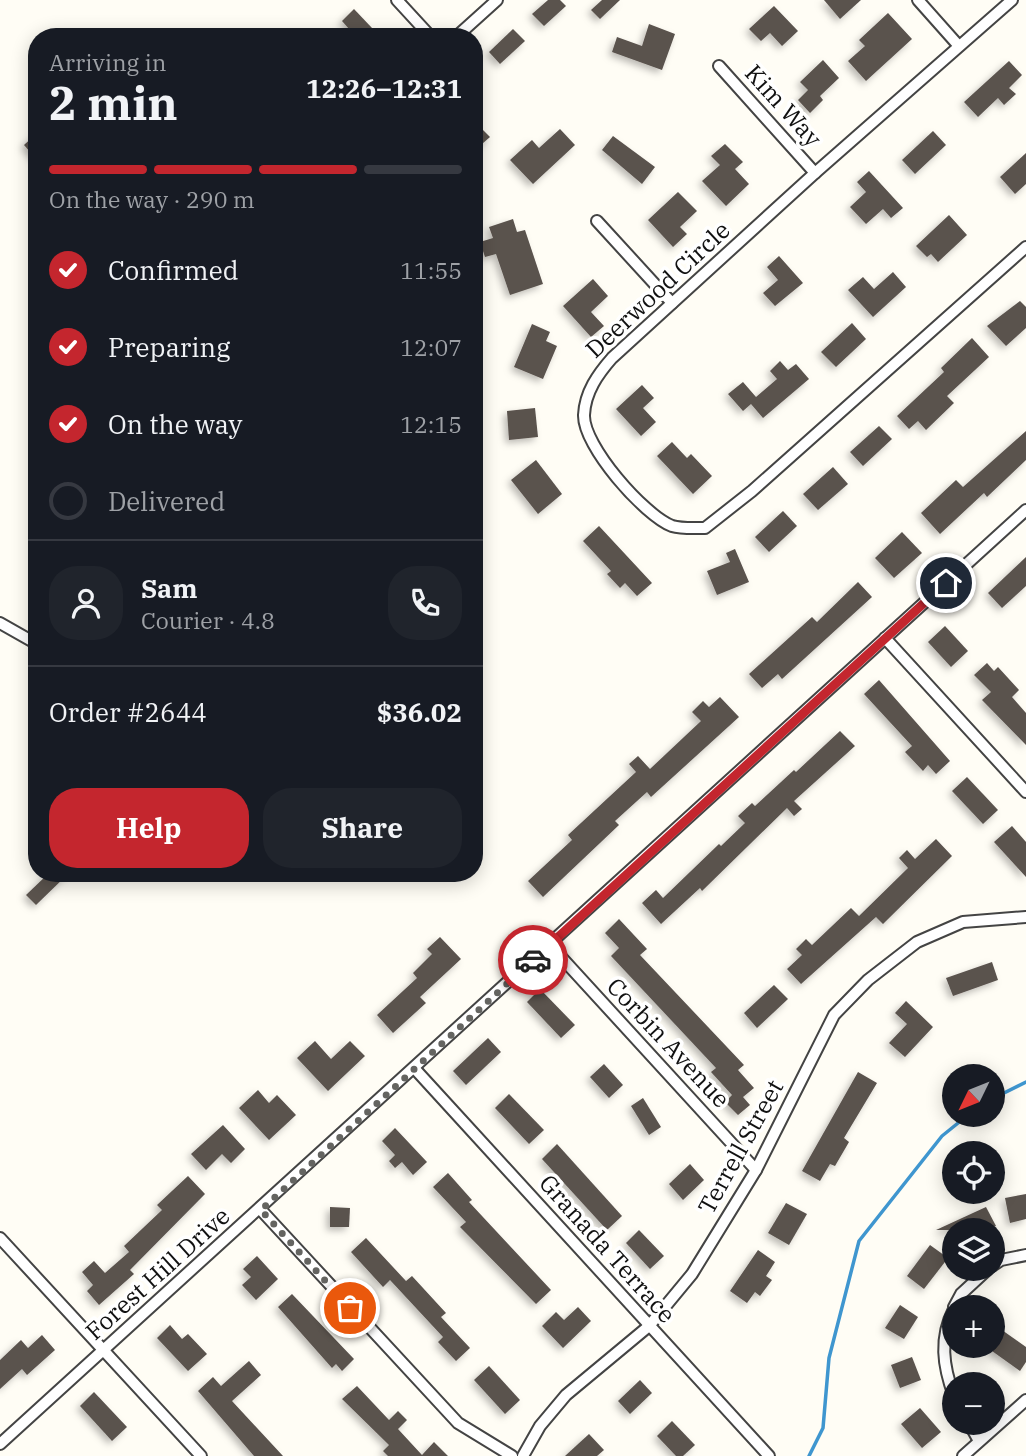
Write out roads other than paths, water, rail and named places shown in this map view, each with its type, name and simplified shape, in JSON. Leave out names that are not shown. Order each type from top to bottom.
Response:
[{"type":"street","points":[[397,0],[423,28]]},
{"type":"street","points":[[466,28],[497,0]]},
{"type":"street","points":[[918,0],[958,45]]},
{"type":"street","name":"Deerwood Circle","points":[[1012,0],[815,173],[597,375],[587,399],[584,417],[588,436],[603,459],[653,515],[673,526],[705,528],[762,483],[1025,251]]},
{"type":"street","name":"Kim Way","points":[[719,66],[815,173]]},
{"type":"street","points":[[597,221],[672,303]]},
{"type":"street","name":"Forest Hill Drive","points":[[0,1444],[261,1210],[1026,510]]},
{"type":"street","points":[[0,623],[28,639]]},
{"type":"street","points":[[885,638],[1026,792]]},
{"type":"street","name":"Terrell Street","points":[[523,1456],[540,1426],[566,1395],[649,1326],[691,1274],[756,1170],[834,1015],[868,980],[917,942],[964,922],[1026,917]]},
{"type":"street","name":"Corbin Avenue","points":[[550,945],[756,1170]]},
{"type":"street","name":"Granada Terrace","points":[[415,1069],[769,1456]]},
{"type":"street","points":[[261,1210],[458,1423],[512,1456]]},
{"type":"street","points":[[0,1238],[201,1456]]},
{"type":"street","points":[[1005,1259],[1026,1255]]},
{"type":"street","points":[[960,1295],[975,1281]]},
{"type":"street","points":[[963,1456],[1026,1399]]},
{"type":"street","points":[[976,1435],[979,1441]]},
{"type":"waterway","points":[[1005,1092],[1026,1082]]},
{"type":"waterway","points":[[809,1456],[823,1428],[829,1358],[859,1241],[942,1136],[953,1127]]}]
